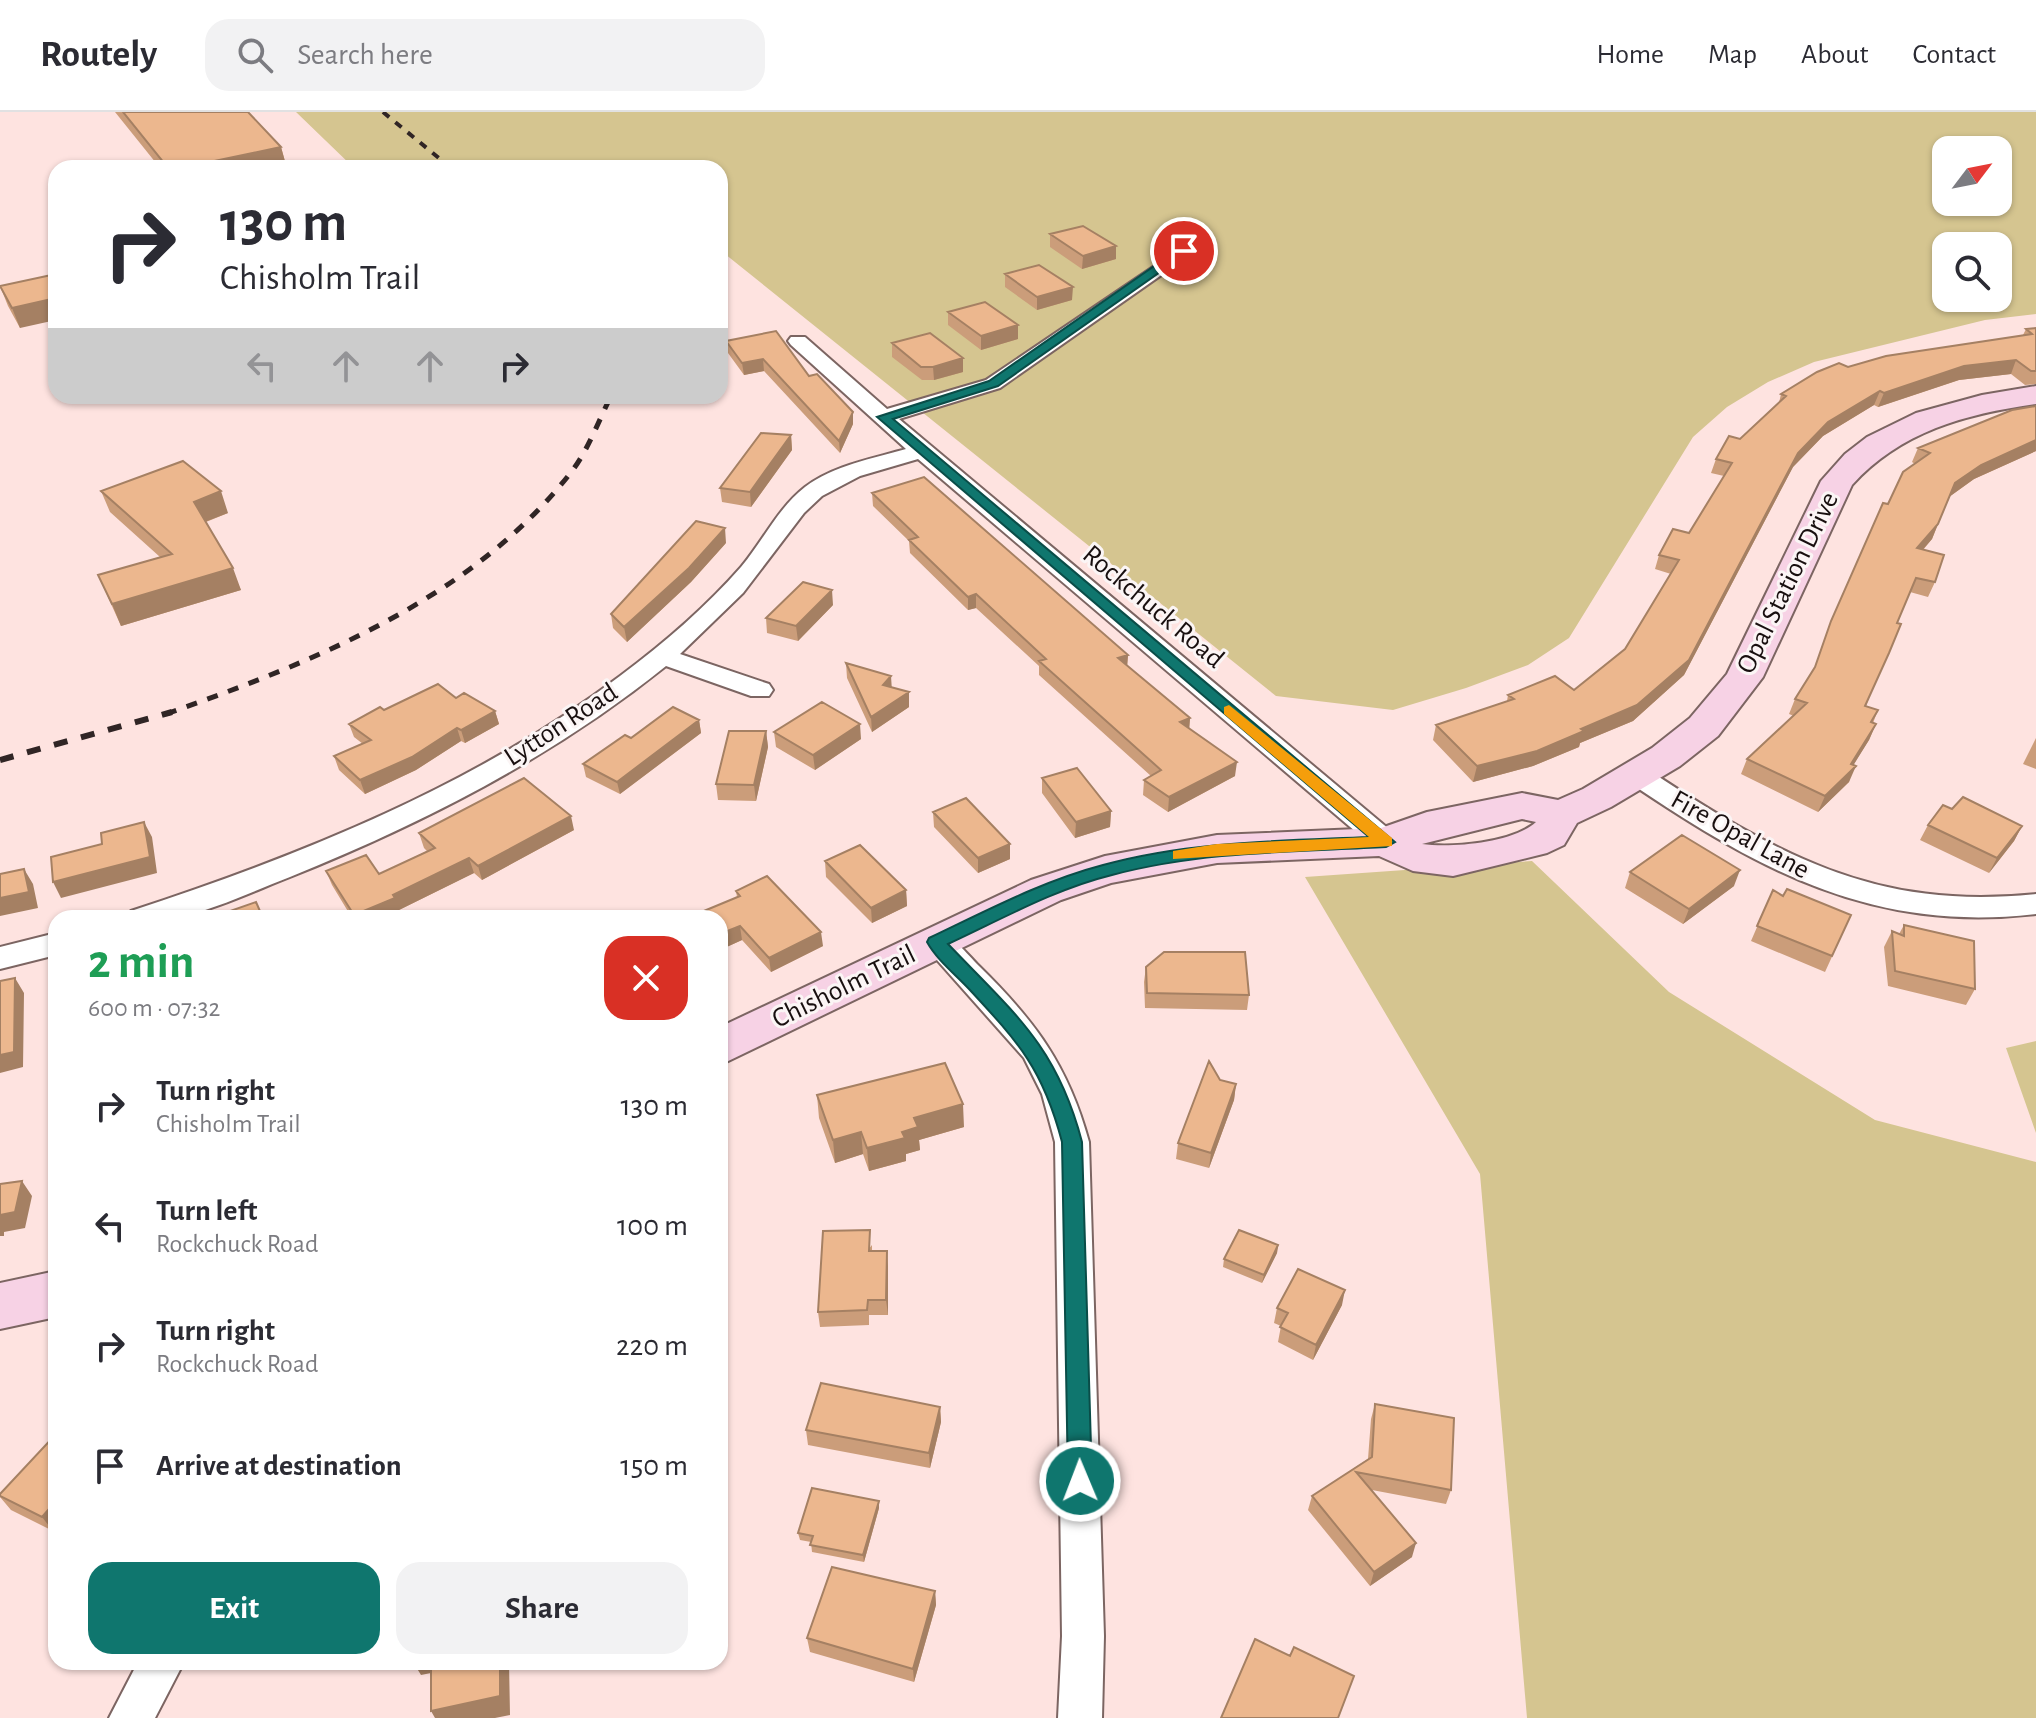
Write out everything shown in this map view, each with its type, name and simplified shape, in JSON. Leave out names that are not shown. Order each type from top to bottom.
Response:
[{"type":"street","points":[[884,417],[993,384],[1184,251]]},
{"type":"street","name":"Rockchuck Road","points":[[798,341],[922,451],[1386,842]]},
{"type":"street","name":"Opal Station Drive","points":[[1386,842],[1413,857],[1453,862],[1532,843],[1549,835],[1562,814],[1637,775],[1704,727],[1744,677],[1837,481],[1851,463],[1892,435],[1924,421],[1960,409],[2036,395]]},
{"type":"street","name":"Lytton Road","points":[[165,910],[289,866],[462,787],[541,742],[662,656],[750,572],[799,504],[815,490],[856,472],[922,451]]},
{"type":"street","points":[[662,656],[760,690]]},
{"type":"street","name":"Fire Opal Lane","points":[[1637,775],[1760,852],[1818,879],[1914,903],[1971,909],[2036,904]]},
{"type":"street","name":"Chisholm Trail","points":[[728,1043],[1046,890],[1105,870],[1217,849],[1386,842]]},
{"type":"street","points":[[936,942],[1021,1032],[1045,1066],[1061,1100],[1072,1142],[1083,1636],[1080,1718]]},
{"type":"street","points":[[0,958],[48,946]]},
{"type":"street","points":[[0,1306],[48,1296]]},
{"type":"street","points":[[131,1718],[158,1670]]},
{"type":"shaded area","points":[[296,112],[2036,112],[2036,314],[1985,320],[1814,362],[1768,382],[1727,407],[1693,437],[1569,638],[1528,665],[1393,710],[1276,696],[728,256],[728,160],[346,160]]},
{"type":"shaded area","points":[[1532,861],[1669,992],[1875,1120],[2036,1162],[2036,1718],[1527,1718],[1480,1174],[1305,877]]},
{"type":"shaded area","points":[[2036,1041],[2036,1133],[2006,1048]]},
{"type":"building","points":[[123,112],[248,112],[281,147],[219,160],[162,160]]},
{"type":"building","points":[[1083,226],[1116,246],[1083,256],[1050,234]]},
{"type":"building","points":[[1039,265],[1073,287],[1037,297],[1005,274]]},
{"type":"building","points":[[48,276],[48,300],[12,308],[0,286]]},
{"type":"building","points":[[985,302],[1018,325],[981,336],[948,312]]},
{"type":"building","points":[[2036,328],[2036,371],[2031,371],[2016,360],[1964,366],[1884,393],[1880,391],[1828,422],[1798,453],[1689,660],[1637,705],[1537,751],[1477,766],[1436,725],[1514,699],[1508,695],[1555,676],[1574,690],[1625,649],[1679,560],[1659,555],[1673,529],[1689,533],[1732,463],[1716,459],[1729,436],[1740,439],[1786,396],[1781,394],[1817,372],[1839,363],[1848,367],[1886,356],[2032,334],[2026,329]]},
{"type":"building","points":[[776,331],[809,376],[817,374],[853,412],[839,441],[763,359],[742,363],[728,341]]},
{"type":"building","points":[[930,333],[963,358],[933,367],[921,367],[892,343]]},
{"type":"building","points":[[2036,406],[2036,440],[1981,465],[1955,483],[1938,524],[1917,548],[1944,555],[1935,582],[1916,578],[1897,623],[1901,624],[1865,706],[1878,710],[1871,722],[1876,724],[1851,764],[1856,766],[1825,796],[1747,759],[1807,703],[1795,699],[1815,667],[1831,621],[1883,503],[1888,504],[1903,472],[1930,453],[1918,448],[2012,410]]},
{"type":"building","points":[[761,433],[791,435],[750,492],[720,488]]},
{"type":"building","points":[[183,461],[221,491],[194,502],[233,568],[112,604],[98,575],[172,554],[101,491]]},
{"type":"building","points":[[924,477],[1128,655],[1118,658],[1190,718],[1180,722],[1237,762],[1169,797],[1144,780],[1161,770],[1039,661],[1046,659],[976,594],[968,597],[909,540],[918,537],[872,493]]},
{"type":"building","points":[[696,521],[725,528],[689,568],[624,627],[611,614]]},
{"type":"building","points":[[803,582],[832,590],[796,626],[766,618]]},
{"type":"building","points":[[846,663],[891,676],[883,685],[909,692],[871,717]]},
{"type":"building","points":[[438,684],[456,698],[464,693],[495,711],[461,730],[457,728],[412,757],[360,780],[334,756],[371,740],[349,724],[380,707],[384,710]]},
{"type":"building","points":[[822,702],[860,724],[813,755],[774,732]]},
{"type":"building","points":[[673,707],[699,720],[617,782],[583,764],[625,735],[631,738]]},
{"type":"building","points":[[729,731],[766,731],[754,785],[716,784]]},
{"type":"building","points":[[1077,768],[1111,811],[1076,822],[1042,778]]},
{"type":"building","points":[[524,778],[571,816],[478,866],[469,858],[393,895],[395,898],[366,910],[351,910],[326,871],[366,855],[379,874],[435,848],[419,833]]},
{"type":"building","points":[[1963,797],[2022,826],[1997,858],[1928,825],[1943,805],[1952,809]]},
{"type":"building","points":[[966,798],[1010,844],[978,858],[933,812]]},
{"type":"building","points":[[144,822],[150,857],[53,882],[51,857],[102,844],[101,833]]},
{"type":"building","points":[[1682,835],[1740,870],[1689,909],[1630,872]]},
{"type":"building","points":[[860,845],[906,890],[871,908],[825,861]]},
{"type":"building","points":[[24,869],[29,892],[0,898],[0,874]]},
{"type":"building","points":[[767,876],[821,932],[769,958],[740,926],[728,931],[728,910],[706,910],[740,896],[736,891]]},
{"type":"building","points":[[1787,889],[1851,915],[1832,956],[1757,926],[1773,890],[1783,896]]},
{"type":"building","points":[[256,902],[260,910],[233,910]]},
{"type":"building","points":[[1904,925],[1974,941],[1975,989],[1895,971],[1892,931],[1904,936]]},
{"type":"building","points":[[1164,952],[1245,952],[1249,995],[1147,993],[1146,967]]},
{"type":"building","points":[[15,978],[14,1052],[0,1055],[0,981]]},
{"type":"building","points":[[1209,1061],[1220,1080],[1236,1084],[1211,1153],[1178,1143]]},
{"type":"building","points":[[945,1063],[963,1104],[914,1118],[918,1127],[902,1132],[905,1138],[867,1148],[861,1132],[833,1140],[817,1095]]},
{"type":"building","points":[[22,1181],[15,1212],[0,1215],[0,1184]]},
{"type":"building","points":[[870,1230],[869,1251],[887,1251],[886,1300],[868,1300],[867,1310],[818,1312],[823,1231]]},
{"type":"building","points":[[1239,1230],[1278,1245],[1264,1275],[1224,1259]]},
{"type":"building","points":[[1298,1269],[1345,1290],[1316,1345],[1280,1327],[1288,1313],[1277,1308]]},
{"type":"building","points":[[821,1383],[940,1407],[929,1453],[806,1430]]},
{"type":"building","points":[[1375,1404],[1454,1418],[1451,1490],[1356,1472],[1416,1543],[1374,1572],[1312,1496],[1372,1457]]},
{"type":"building","points":[[48,1443],[48,1510],[42,1517],[0,1494]]},
{"type":"building","points":[[812,1488],[879,1501],[863,1555],[810,1545],[813,1536],[798,1533]]},
{"type":"building","points":[[832,1567],[935,1591],[913,1669],[807,1638]]},
{"type":"building","points":[[1255,1639],[1290,1656],[1294,1647],[1354,1676],[1338,1718],[1221,1718]]},
{"type":"building","points":[[431,1670],[500,1670],[500,1696],[431,1711]]},
{"type":"railway","points":[[383,112],[441,160]]},
{"type":"railway","points":[[170,713],[333,648],[439,590],[487,556],[532,516],[578,463],[607,404]]},
{"type":"railway","points":[[0,760],[170,713]]},
{"type":"railway","points":[[166,714],[170,713]]},
{"type":"slow traffic","points":[[1179,855],[1217,849],[1386,842],[1229,710]]},
{"type":"route","points":[[1080,1481],[1072,1142],[1061,1100],[1045,1066],[1021,1032],[936,942],[1046,890],[1105,870],[1162,857],[1217,849],[1386,842],[884,417],[993,384],[1184,251]]}]
